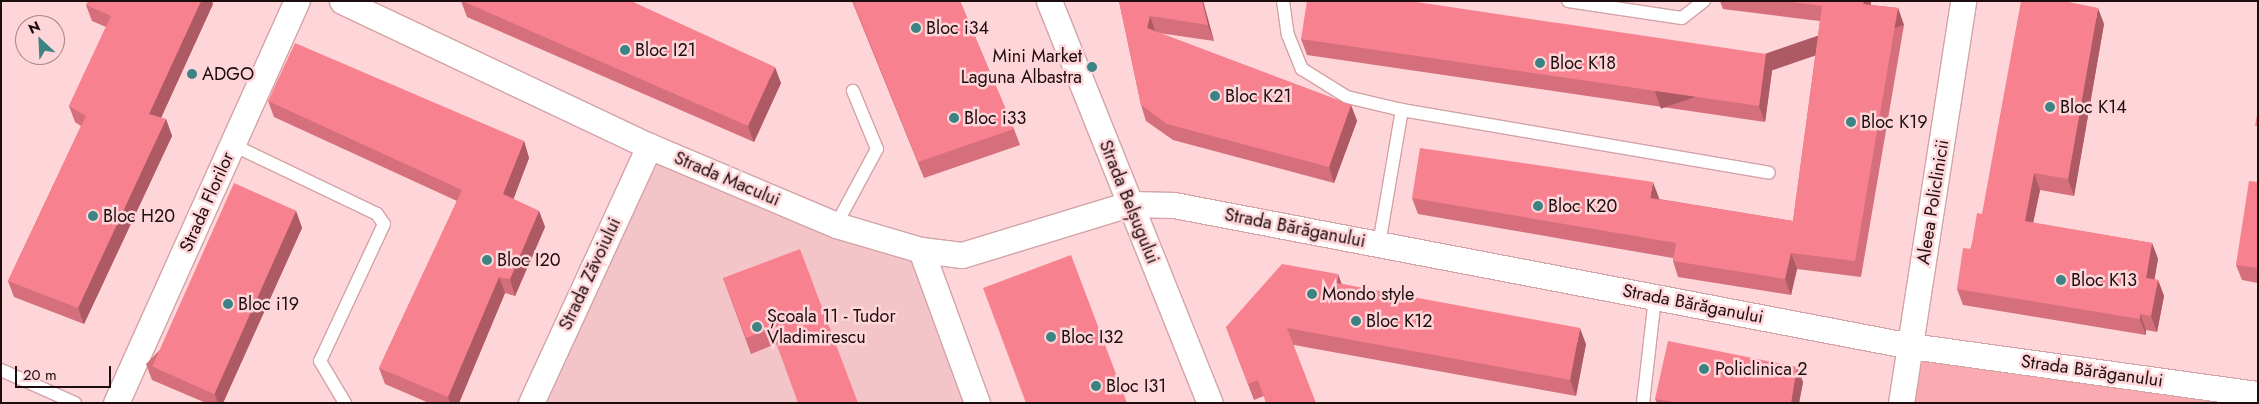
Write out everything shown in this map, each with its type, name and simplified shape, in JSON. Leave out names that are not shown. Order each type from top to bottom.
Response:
[{"type":"street","name":"Strada Florilor","points":[[116,403],[297,1]]},
{"type":"street","name":"Strada Macului","points":[[342,1],[649,146],[836,225],[921,250],[962,254],[978,251],[1130,204]]},
{"type":"street","name":"Strada Belșugului","points":[[1049,1],[1210,403]]},
{"type":"street","name":"Aleea Policlinicii","points":[[1901,403],[1964,1]]},
{"type":"street","name":"Strada Zăvoiului","points":[[531,403],[649,146]]},
{"type":"street","name":"Strada Bărăganului","points":[[1130,204],[1174,205],[1911,346],[2258,394]]},
{"type":"street","points":[[921,250],[977,403]]},
{"type":"lane","points":[[1283,1],[1288,35],[1302,70],[1347,97],[1402,110],[1768,173]]},
{"type":"lane","points":[[1568,1],[1682,18],[1704,1]]},
{"type":"lane","points":[[836,225],[877,150],[853,91]]},
{"type":"lane","points":[[1379,244],[1402,110]]},
{"type":"lane","points":[[232,145],[377,214],[384,224],[320,360],[345,403]]},
{"type":"lane","points":[[1643,403],[1655,297]]},
{"type":"lane","points":[[1,370],[75,403]]},
{"type":"shaded area","name":"Școala 11 - Tudor Vladimirescu","points":[[649,146],[921,250],[977,403],[531,403]]},
{"type":"shaded area","points":[[1911,346],[2258,403],[1901,403]]},
{"type":"building","name":"Bloc H20","points":[[88,1],[201,1],[149,114],[166,119],[78,308],[8,281],[86,116],[69,106],[111,16],[86,5]]},
{"type":"building","name":"Bloc I21","points":[[462,1],[631,1],[775,67],[748,126]]},
{"type":"building","points":[[853,1],[960,1],[1014,129],[918,162]]},
{"type":"building","name":"Bloc K21","points":[[1119,1],[1202,1],[1208,25],[1150,16],[1147,28],[1351,105],[1329,167],[1167,124],[1141,105]]},
{"type":"building","name":"Bloc K18","points":[[1307,1],[1410,1],[1766,54],[1759,106],[1301,39]]},
{"type":"building","points":[[1785,1],[1864,1],[1863,4],[1898,8],[1855,261],[1791,253],[1785,279],[1673,261],[1676,243],[1412,198],[1420,148],[1653,182],[1650,198],[1793,221],[1822,6]]},
{"type":"building","points":[[2021,1],[2064,1],[2098,8],[2068,179],[2034,173],[2025,221],[2152,243],[2146,278],[2158,280],[2151,316],[2140,314],[2140,319],[1957,289],[1963,248],[1971,249],[1977,213],[1982,214]]},
{"type":"building","name":"Bloc I20","points":[[295,43],[524,141],[503,194],[539,211],[510,279],[499,277],[448,397],[379,368],[462,190],[268,101]]},
{"type":"building","points":[[2258,110],[2258,126],[2255,126]]},
{"type":"building","points":[[2249,181],[2258,182],[2258,268],[2236,265]]},
{"type":"building","name":"Bloc i19","points":[[234,183],[296,211],[214,394],[152,367]]},
{"type":"building","points":[[800,249],[858,403],[798,403],[771,329],[746,338],[723,278]]},
{"type":"building","name":"Bloc I32","points":[[1071,255],[1127,403],[1026,403],[983,288]]},
{"type":"building","name":"Bloc K12","points":[[1282,264],[1338,274],[1337,283],[1580,328],[1570,380],[1287,328],[1316,403],[1266,403],[1258,380],[1248,384],[1226,327]]},
{"type":"building","name":"Policlinica 2","points":[[1668,341],[1797,367],[1791,403],[1678,403],[1655,399]]},
{"type":"place","name":"Bloc i34","points":[[916,28]]},
{"type":"place","name":"Bloc I21","points":[[625,50]]},
{"type":"place","name":"Bloc K18","points":[[1540,63]]},
{"type":"place","name":"Mini Market Laguna Albastra","points":[[1092,67]]},
{"type":"place","name":"ADGO","points":[[192,74]]},
{"type":"place","name":"Bloc K21","points":[[1215,96]]},
{"type":"place","name":"Bloc K14","points":[[2050,107]]},
{"type":"place","name":"Bloc i33","points":[[954,118]]},
{"type":"place","name":"Bloc K19","points":[[1851,122]]},
{"type":"place","name":"Bloc K20","points":[[1538,206]]},
{"type":"place","name":"Bloc H20","points":[[93,216]]},
{"type":"place","name":"Bloc I20","points":[[487,260]]},
{"type":"place","name":"Bloc K13","points":[[2061,280]]},
{"type":"place","name":"Mondo style","points":[[1312,294]]},
{"type":"place","name":"Bloc i19","points":[[228,304]]},
{"type":"place","name":"Bloc K12","points":[[1356,321]]},
{"type":"place","name":"Școala 11 - Tudor Vladimirescu","points":[[757,327]]},
{"type":"place","name":"Bloc I32","points":[[1051,337]]},
{"type":"place","name":"Policlinica 2","points":[[1704,369]]},
{"type":"place","name":"Bloc I31","points":[[1096,386]]}]
